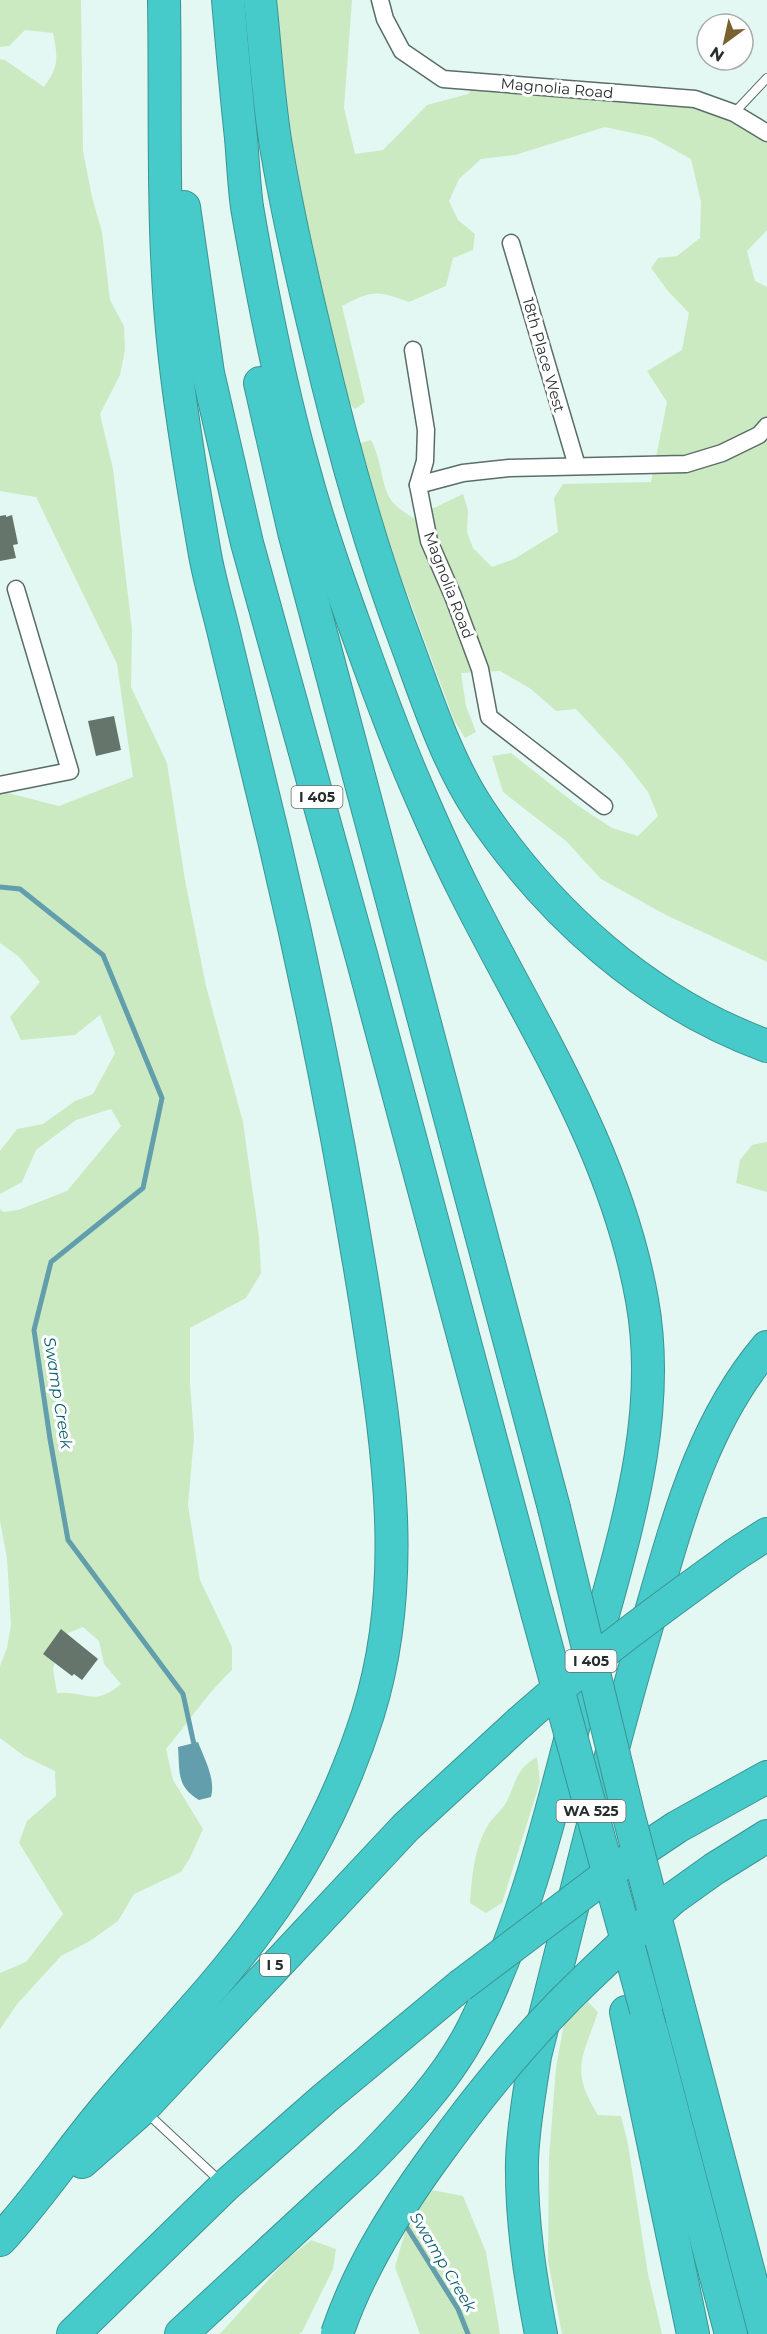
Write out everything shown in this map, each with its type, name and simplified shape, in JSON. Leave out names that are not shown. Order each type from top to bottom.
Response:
[{"type":"highway","name":"I 405","points":[[220,0],[222,100],[231,226],[259,377],[294,532],[554,1508],[628,1813]]},
{"type":"highway","points":[[181,2334],[387,2141],[451,2064],[472,2031],[537,1867],[630,1508],[646,1427],[648,1381],[648,1337],[642,1297],[630,1241],[615,1193],[593,1139],[462,886],[414,782],[388,720],[340,586],[303,468],[273,344],[246,201],[228,0]]},
{"type":"highway","points":[[260,0],[279,160],[293,238],[338,428],[387,594],[447,748],[476,805],[507,848],[534,882],[592,941],[668,996],[713,1022],[767,1046]]},
{"type":"highway","name":"I 405","points":[[164,9],[175,147],[208,373],[246,543],[362,958],[537,1612],[559,1722],[636,2011]]},
{"type":"highway","points":[[31,2206],[103,2111],[233,1962],[261,1926],[297,1871],[334,1800],[369,1711],[379,1670],[391,1599],[393,1551],[390,1486],[382,1408],[338,1140],[300,951],[205,554],[175,357],[166,214],[164,9]]},
{"type":"highway","points":[[541,2334],[528,2263],[522,2161],[535,2056],[625,1702],[686,1495],[719,1420],[767,1347]]},
{"type":"highway","name":"I 5","points":[[0,2240],[31,2206],[142,2109],[406,1827],[559,1687],[617,1640],[767,1534]]},
{"type":"highway","points":[[73,2334],[225,2186],[325,2098],[460,1986],[623,1863],[677,1827],[767,1777]]},
{"type":"highway","name":"WA 525","points":[[628,1813],[765,2334]]},
{"type":"highway","points":[[337,2334],[355,2287],[388,2225],[475,2102],[558,2006],[594,1970],[672,1899],[767,1836]]},
{"type":"highway","points":[[636,2011],[693,2334]]},
{"type":"highway","points":[[636,2011],[731,2334]]},
{"type":"street","name":"Magnolia Road","points":[[380,0],[386,19],[402,51],[443,79],[695,99],[734,112],[766,131]]},
{"type":"street","name":"18th Place West","points":[[512,243],[577,466]]},
{"type":"street","points":[[413,350],[427,446],[418,485],[463,473],[509,468],[686,465],[722,453],[766,430]]},
{"type":"street","name":"Magnolia Road","points":[[418,485],[429,541],[453,596],[480,669],[489,717],[604,806]]},
{"type":"street","points":[[0,785],[69,771],[16,589]]},
{"type":"lane","points":[[734,112],[767,78]]},
{"type":"lane","points":[[142,2109],[225,2186]]},
{"type":"green space","points":[[0,0],[81,0],[83,151],[102,232],[110,300],[124,326],[125,350],[120,375],[100,414],[113,469],[132,629],[131,687],[167,763],[185,880],[206,986],[243,1122],[259,1237],[261,1273],[246,1298],[190,1328],[190,1384],[194,1437],[188,1505],[200,1580],[232,1647],[232,1670],[206,1698],[166,1749],[173,1780],[203,1829],[181,1872],[134,1894],[118,1921],[90,1941],[61,1956],[18,2003],[0,2029],[0,1973],[26,1962],[63,1914],[19,1843],[27,1821],[56,1796],[55,1771],[24,1756],[0,1738],[0,1666],[7,1648],[11,1625],[7,1558],[0,1521],[0,1209],[4,1212],[18,1210],[67,1191],[121,1126],[111,1109],[76,1120],[36,1150],[22,1182],[0,1194],[0,1151],[17,1129],[43,1124],[75,1101],[93,1094],[115,1053],[100,1015],[75,1035],[21,1040],[10,1017],[40,982],[18,956],[0,943],[0,791],[59,806],[133,777],[117,664],[36,497],[0,491],[0,59],[5,60],[44,87],[55,67],[56,49],[53,33],[25,30],[9,46],[0,47]],"holes":[[[83,1627],[99,1641],[104,1664],[121,1684],[96,1697],[57,1693],[53,1669],[59,1647],[68,1633]]]},
{"type":"green space","points":[[276,0],[352,0],[344,108],[355,154],[383,150],[427,105],[468,94],[478,82],[695,99],[767,128],[767,230],[747,251],[755,281],[767,287],[767,962],[666,915],[601,879],[566,841],[503,792],[492,756],[511,753],[577,805],[612,828],[638,836],[658,816],[648,792],[624,761],[576,709],[556,711],[531,689],[500,671],[461,673],[466,706],[476,732],[465,738],[454,720],[397,566],[357,444],[371,440],[391,500],[413,518],[463,494],[468,510],[467,532],[473,548],[492,567],[514,559],[558,532],[554,498],[563,484],[651,482],[667,402],[647,371],[682,350],[689,313],[668,291],[651,268],[658,258],[677,256],[700,238],[701,202],[691,159],[651,137],[605,127],[515,155],[481,159],[459,179],[449,201],[458,220],[475,234],[473,250],[453,258],[446,286],[409,302],[389,295],[375,294],[361,297],[342,306],[365,402],[355,409],[346,400],[309,255],[291,136]]},
{"type":"green space","points":[[767,1142],[767,1192],[736,1183],[740,1160],[752,1145]]},
{"type":"green space","points":[[537,1757],[540,1782],[502,1903],[486,1913],[470,1903],[479,1844],[489,1823],[507,1801],[521,1771]]},
{"type":"green space","points":[[588,2002],[598,2012],[584,2053],[581,2075],[589,2100],[598,2115],[621,2116],[628,2144],[648,2274],[662,2334],[562,2334],[548,2261],[549,2157],[556,2068],[564,2024]]},
{"type":"green space","points":[[432,2190],[463,2196],[486,2252],[500,2334],[420,2334],[395,2267],[410,2215]]},
{"type":"green space","points":[[311,2240],[336,2249],[333,2269],[302,2332],[299,2334],[220,2334],[287,2259]]},
{"type":"water","points":[[198,1742],[212,1783],[211,1797],[199,1800],[183,1784],[179,1771],[178,1747]]},
{"type":"building","points":[[6,515],[6,517],[12,515],[18,544],[13,545],[16,558],[0,561],[0,516]]},
{"type":"building","points":[[114,716],[121,750],[96,756],[88,721]]},
{"type":"building","points":[[61,1629],[98,1659],[82,1680],[74,1674],[72,1676],[43,1654]]},
{"type":"waterway","name":"Swamp Creek","points":[[0,887],[20,889],[103,955],[162,1098],[143,1188],[51,1262],[34,1330],[68,1540],[183,1694],[195,1749]]},
{"type":"waterway","name":"Swamp Creek","points":[[403,2221],[458,2309],[468,2334]]}]
